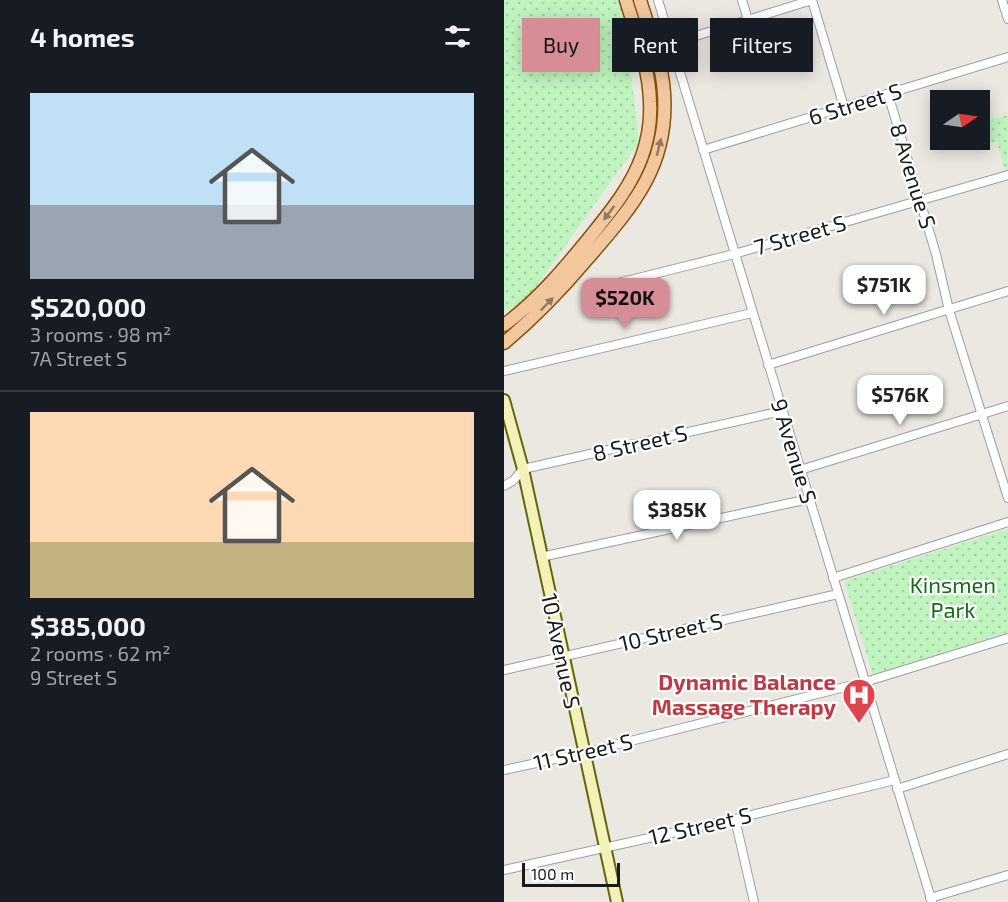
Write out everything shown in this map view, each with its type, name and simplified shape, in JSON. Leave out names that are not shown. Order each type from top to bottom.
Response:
[{"type":"main road","points":[[504,325],[521,313],[591,236],[630,183],[642,156],[649,126],[650,102],[645,65],[626,0]]},
{"type":"main road","points":[[504,343],[537,315],[559,292],[629,210],[643,190],[654,163],[663,131],[664,92],[653,42],[640,0]]},
{"type":"street","name":"9 Avenue S","points":[[658,0],[663,18]]},
{"type":"street","points":[[742,0],[747,18]]},
{"type":"street","points":[[754,18],[812,0],[844,107]]},
{"type":"street","points":[[1002,0],[1008,19]]},
{"type":"street","name":"6 Street S","points":[[702,150],[1008,57]]},
{"type":"street","name":"9 Avenue S","points":[[678,72],[931,900]]},
{"type":"street","name":"8 Avenue S","points":[[888,94],[950,310],[1008,498]]},
{"type":"street","name":"7 Street S","points":[[590,290],[734,254],[1008,175]]},
{"type":"street","points":[[768,364],[1008,291]]},
{"type":"street","points":[[504,371],[752,313]]},
{"type":"street","name":"10 Avenue S","points":[[504,400],[523,469],[617,902]]},
{"type":"street","points":[[800,470],[1008,406]]},
{"type":"street","name":"8 Street S","points":[[504,486],[514,480],[523,469],[782,411]]},
{"type":"street","points":[[541,557],[809,499]]},
{"type":"street","points":[[833,578],[1008,522]]},
{"type":"street","name":"10 Street S","points":[[504,670],[838,594]]},
{"type":"street","name":"11 Street S","points":[[504,770],[583,753],[865,682],[1008,638]]},
{"type":"street","name":"12 Street S","points":[[504,870],[896,785],[1008,754]]},
{"type":"street","points":[[735,819],[754,902]]},
{"type":"street","points":[[931,900],[1008,875]]},
{"type":"green space","points":[[504,0],[622,0],[624,18],[612,18],[612,72],[631,72],[639,142],[525,302],[504,311]]},
{"type":"green space","points":[[1008,115],[1008,170],[1005,171],[997,141],[990,143],[990,120]]},
{"type":"green space","name":"Kinsmen Park","points":[[1008,529],[1008,632],[873,675],[844,581]]},
{"type":"place","name":"Dynamic Balance Massage Therapy","points":[[859,724]]}]
